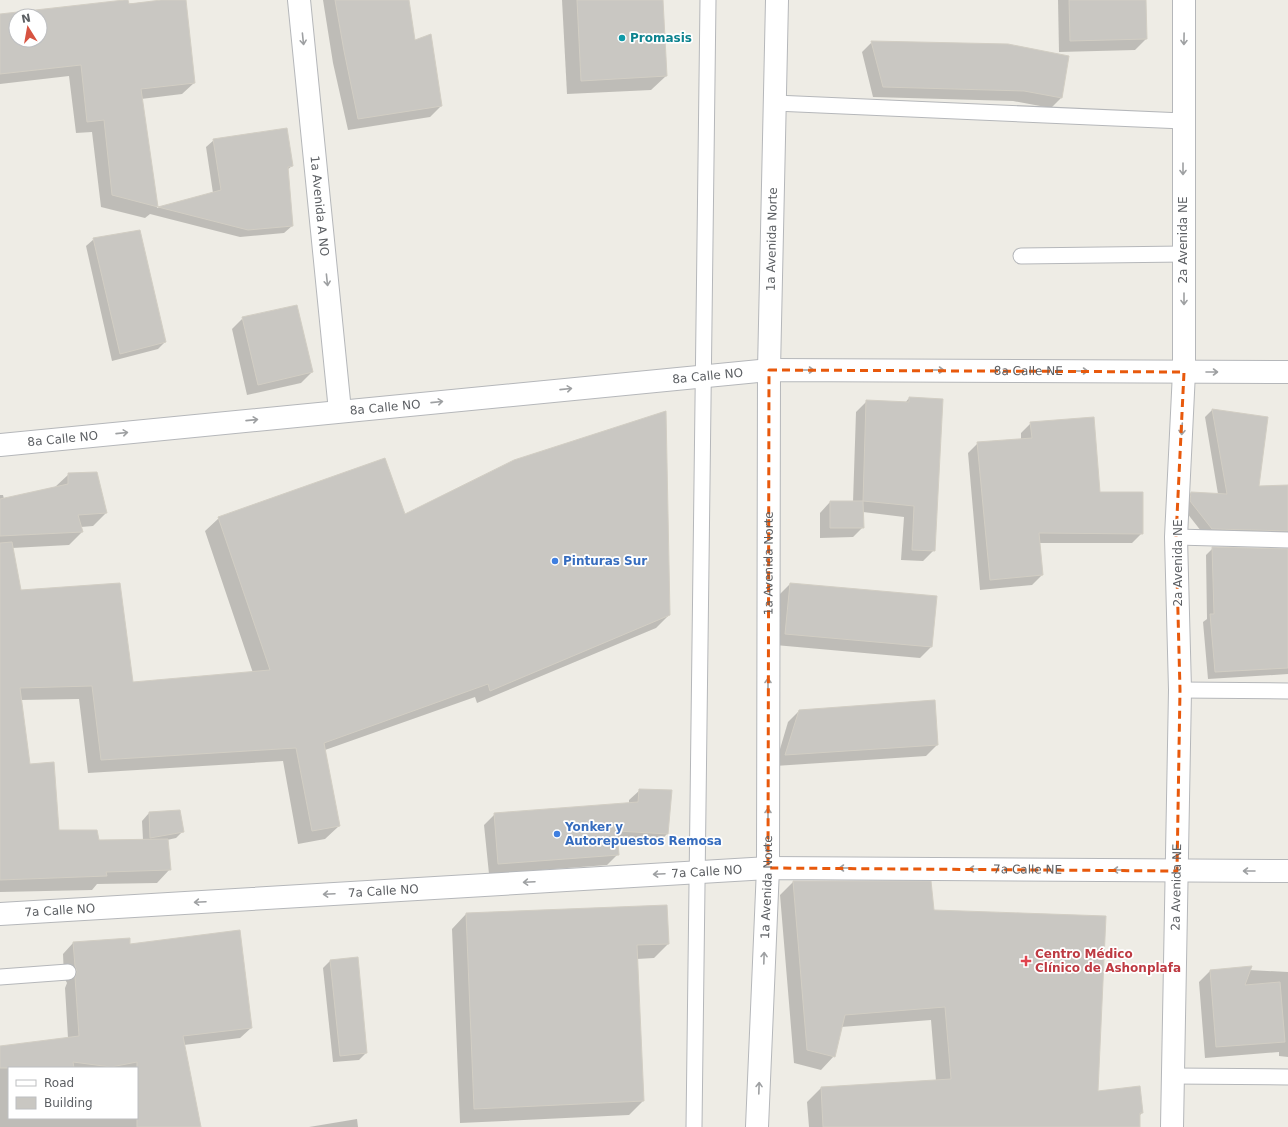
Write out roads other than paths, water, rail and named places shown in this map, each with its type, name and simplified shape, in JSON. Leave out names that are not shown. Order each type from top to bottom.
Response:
[{"type":"street","name":"1a Avenida A NO","points":[[299,0],[340,412]]},
{"type":"street","name":"1a Avenida Norte","points":[[757,1127],[768,868],[770,370],[777,0]]},
{"type":"street","name":"2a Avenida NE","points":[[1172,1127],[1178,871],[1180,690],[1176,537],[1184,372],[1184,0]]},
{"type":"street","name":"8a Calle NO","points":[[0,445],[770,370]]},
{"type":"street","name":"8a Calle NE","points":[[770,370],[1288,372]]},
{"type":"street","name":"7a Calle NE","points":[[768,868],[1288,872]]},
{"type":"street","name":"7a Calle NO","points":[[0,914],[768,868]]},
{"type":"lane","points":[[694,1127],[698,872],[702,376],[708,0]]},
{"type":"lane","points":[[775,102],[1183,121]]},
{"type":"lane","points":[[1021,256],[1184,254]]},
{"type":"lane","points":[[1176,537],[1288,540]]},
{"type":"lane","points":[[1180,690],[1288,691]]},
{"type":"lane","points":[[0,977],[68,972]]},
{"type":"lane","points":[[1173,1076],[1288,1077]]},
{"type":"place","name":"Promasis","points":[[622,38]]},
{"type":"place","name":"Pinturas Sur","points":[[555,561]]},
{"type":"place","name":"Yonker y Autorepuestos Remosa","points":[[557,834]]},
{"type":"place","name":"Centro Médico Clínico de Ashonplafa","points":[[1026,961]]}]
